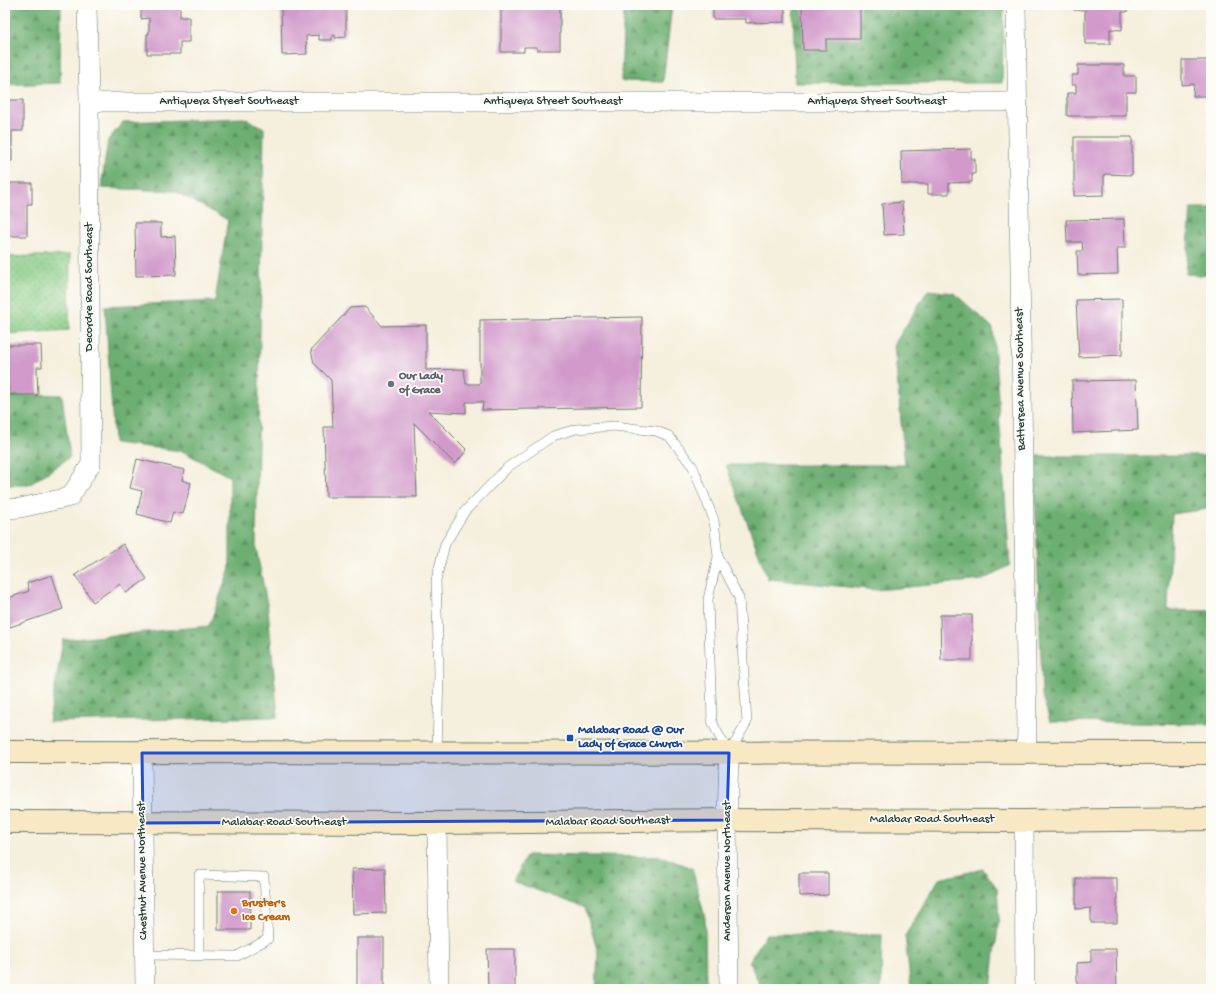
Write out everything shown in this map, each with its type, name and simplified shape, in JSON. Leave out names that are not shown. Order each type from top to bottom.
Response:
[{"type":"main road","points":[[5,752],[1211,753]]},
{"type":"main road","name":"Malabar Road Southeast","points":[[5,822],[437,823],[727,820],[1024,821],[1211,819]]},
{"type":"street","name":"Decordre Road Southeast","points":[[5,509],[20,508],[70,497],[91,464],[87,5]]},
{"type":"street","name":"Battersea Avenue Southeast","points":[[1016,5],[1027,724],[1026,752]]},
{"type":"street","name":"Antiquera Street Southeast","points":[[89,102],[1017,102]]},
{"type":"street","name":"Chestnut Avenue Northeast","points":[[142,753],[144,989]]},
{"type":"street","name":"Anderson Avenue Northeast","points":[[729,753],[727,820],[729,989]]},
{"type":"street","points":[[1024,821],[1025,989]]},
{"type":"street","points":[[437,823],[439,989]]},
{"type":"lane","points":[[437,752],[438,672],[436,580],[445,544],[465,511],[508,467],[553,436],[576,429],[614,426],[656,431],[669,436],[693,466],[714,520],[718,557],[708,599],[712,721],[729,753]]},
{"type":"lane","points":[[718,557],[739,598],[746,715],[746,722],[729,753]]},
{"type":"lane","points":[[144,955],[199,956],[237,956],[268,939],[264,876],[199,875],[199,956]]},
{"type":"highlighted area","points":[[142,753],[729,753],[727,820],[143,823]]},
{"type":"green space","points":[[5,5],[61,5],[60,83],[5,85]]},
{"type":"green space","points":[[624,5],[672,5],[663,82],[621,81]]},
{"type":"green space","points":[[793,5],[1004,5],[1002,83],[795,83]]},
{"type":"green space","points":[[244,118],[264,128],[256,548],[268,609],[278,717],[49,722],[63,640],[209,626],[230,568],[230,477],[182,451],[114,443],[105,306],[215,301],[228,220],[175,191],[101,188],[108,140],[123,122]]},
{"type":"green space","points":[[1191,208],[1211,208],[1211,276],[1186,274]]},
{"type":"green space","points":[[70,255],[69,330],[5,334],[5,257]]},
{"type":"green space","points":[[928,290],[954,293],[993,328],[1010,565],[983,580],[877,590],[768,579],[726,465],[905,465],[894,345]]},
{"type":"green space","points":[[5,394],[62,395],[70,457],[29,485],[5,485]]},
{"type":"green space","points":[[1034,456],[1206,456],[1208,509],[1172,514],[1168,610],[1211,611],[1211,724],[1050,722],[1042,695]]},
{"type":"green space","points":[[527,855],[662,857],[692,868],[705,918],[706,989],[596,989],[598,953],[585,908],[512,881]]},
{"type":"green space","points":[[983,869],[997,888],[999,917],[991,989],[911,989],[905,936],[939,879]]},
{"type":"green space","points":[[766,934],[882,935],[881,989],[762,989],[749,962]]},
{"type":"building","points":[[141,5],[180,5],[180,17],[189,17],[189,42],[180,42],[180,54],[147,54],[149,18],[141,19]]},
{"type":"building","points":[[281,5],[346,5],[346,37],[335,38],[335,35],[332,35],[332,40],[319,40],[319,35],[306,36],[307,54],[282,55]]},
{"type":"building","points":[[560,5],[560,50],[537,50],[537,47],[524,47],[524,52],[501,52],[501,6]]},
{"type":"building","points":[[713,5],[785,5],[785,22],[746,23],[746,19],[713,19]]},
{"type":"building","points":[[802,5],[860,5],[860,39],[826,39],[826,50],[803,50]]},
{"type":"building","points":[[1074,5],[1127,5],[1127,12],[1122,12],[1122,30],[1110,29],[1110,44],[1085,44],[1085,10],[1074,10]]},
{"type":"building","points":[[1182,60],[1211,60],[1211,96],[1193,96],[1194,84],[1182,85]]},
{"type":"building","points":[[1078,65],[1124,65],[1124,76],[1136,76],[1136,92],[1126,92],[1126,116],[1067,116],[1067,93],[1076,93],[1076,85],[1072,85],[1072,75],[1078,75]]},
{"type":"building","points":[[5,100],[23,100],[23,131],[12,131],[12,161],[5,161]]},
{"type":"building","points":[[1074,137],[1132,137],[1132,175],[1104,174],[1104,195],[1074,196]]},
{"type":"building","points":[[971,149],[971,159],[975,159],[975,174],[972,174],[972,182],[949,183],[949,194],[928,194],[928,184],[902,184],[901,151]]},
{"type":"building","points":[[5,183],[32,183],[32,204],[27,204],[27,236],[5,236]]},
{"type":"building","points":[[902,202],[904,234],[884,235],[882,204]]},
{"type":"building","points":[[1124,219],[1125,248],[1117,248],[1118,274],[1078,275],[1077,251],[1083,251],[1082,242],[1067,242],[1066,220]]},
{"type":"building","points":[[135,223],[161,223],[161,237],[175,236],[176,275],[136,276]]},
{"type":"building","points":[[1122,299],[1122,355],[1079,357],[1076,300]]},
{"type":"building","points":[[365,307],[382,326],[426,325],[426,370],[464,369],[466,384],[480,384],[480,320],[642,317],[641,407],[482,410],[483,402],[466,402],[466,413],[428,411],[467,450],[455,464],[414,423],[417,497],[326,497],[324,427],[333,427],[331,380],[314,363],[311,350],[350,308]]},
{"type":"building","points":[[7,345],[41,345],[42,367],[37,367],[38,395],[9,395]]},
{"type":"building","points":[[1136,380],[1138,430],[1073,433],[1072,381]]},
{"type":"building","points":[[137,459],[185,470],[182,480],[191,483],[183,514],[173,512],[170,523],[137,514],[142,491],[130,488]]},
{"type":"building","points":[[123,544],[147,579],[126,593],[120,584],[93,602],[75,575]]},
{"type":"building","points":[[52,575],[63,609],[10,627],[5,614],[5,599],[29,591],[27,583]]},
{"type":"building","points":[[940,615],[972,615],[972,660],[941,660]]},
{"type":"building","points":[[385,868],[386,913],[353,914],[352,869]]},
{"type":"building","points":[[799,873],[828,873],[828,895],[799,896]]},
{"type":"building","points":[[1076,878],[1117,878],[1117,923],[1091,923],[1091,908],[1076,909]]},
{"type":"building","name":"Bruster's Ice Cream","points":[[218,891],[250,891],[250,930],[218,930]]},
{"type":"building","points":[[357,938],[384,938],[384,989],[357,989]]},
{"type":"building","points":[[487,949],[515,949],[515,989],[488,989]]},
{"type":"building","points":[[1091,949],[1116,949],[1117,989],[1077,989],[1077,963],[1091,962]]},
{"type":"place","name":"Our Lady of Grace","points":[[391,384]]},
{"type":"place","name":"Malabar Road @ Our Lady of Grace Church","points":[[570,738]]},
{"type":"place","name":"Bruster's Ice Cream","points":[[234,911]]}]
